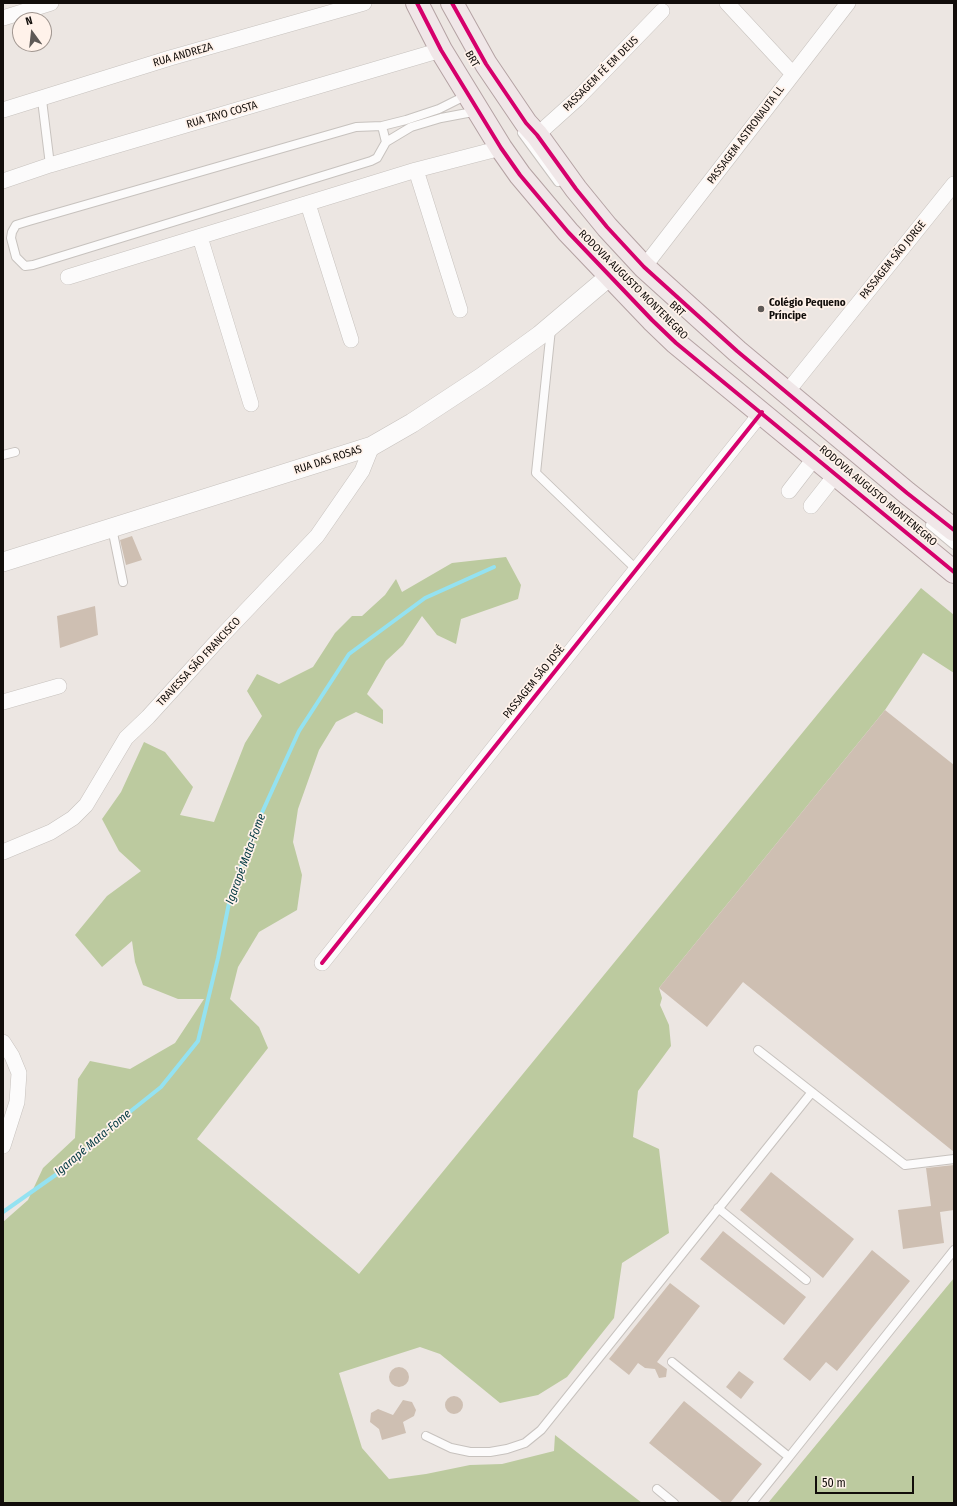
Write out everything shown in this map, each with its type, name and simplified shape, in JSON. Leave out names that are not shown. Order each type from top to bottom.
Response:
[{"type":"main road","name":"RODOVIA AUGUSTO MONTENEGRO","points":[[417,3],[441,50],[501,148],[520,175],[568,232],[652,320],[676,342],[837,473],[954,572]]},
{"type":"main road","name":"RODOVIA AUGUSTO MONTENEGRO","points":[[452,3],[490,71],[526,123],[537,135],[576,189],[638,267],[907,493],[954,530]]},
{"type":"street","points":[[3,18],[51,3]]},
{"type":"street","name":"RUA ANDREZA","points":[[3,110],[42,100],[170,58],[364,3]]},
{"type":"street","points":[[727,3],[792,74]]},
{"type":"street","name":"PASSAGEM ASTRONAUTA LL","points":[[638,267],[848,3]]},
{"type":"street","name":"PASSAGEM FÉ EM DEUS","points":[[537,135],[577,99],[662,11]]},
{"type":"street","name":"RUA TAYO COSTA","points":[[3,181],[50,165],[441,50]]},
{"type":"street","points":[[68,277],[416,170],[501,148]]},
{"type":"street","points":[[416,170],[460,310]]},
{"type":"street","name":"PASSAGEM SÃO JORGE","points":[[787,392],[954,184]]},
{"type":"street","points":[[308,204],[351,340]]},
{"type":"street","points":[[200,237],[251,404]]},
{"type":"street","name":"RUA DAS ROSAS","points":[[3,562],[372,446],[418,420],[482,377],[551,325],[610,275]]},
{"type":"street","name":"PASSAGEM SÃO JOSÉ","points":[[322,963],[762,412]]},
{"type":"street","name":"TRAVESSA SÃO FRANCISCO","points":[[3,852],[51,832],[73,818],[86,805],[126,738],[148,717],[218,640],[317,536],[351,489],[362,471],[372,446]]},
{"type":"street","points":[[789,491],[816,456]]},
{"type":"street","points":[[811,506],[837,473]]},
{"type":"street","points":[[3,702],[59,686]]},
{"type":"street","points":[[3,1042],[12,1056],[19,1073],[17,1102],[3,1146]]},
{"type":"lane","points":[[42,100],[50,165]]},
{"type":"lane","points":[[473,103],[441,118],[411,127],[386,142],[376,158],[372,161],[33,265],[25,266],[16,257],[11,238],[12,232],[16,225],[29,220],[356,127],[382,126],[439,109],[473,103]]},
{"type":"lane","points":[[516,124],[563,188]]},
{"type":"lane","points":[[382,126],[386,142]]},
{"type":"lane","name":"BRT","points":[[638,267],[666,299]]},
{"type":"lane","points":[[551,325],[536,473],[636,569]]},
{"type":"lane","points":[[727,354],[755,378]]},
{"type":"lane","points":[[3,455],[15,452]]},
{"type":"lane","points":[[921,517],[954,545]]},
{"type":"lane","points":[[112,528],[123,582]]},
{"type":"lane","points":[[758,1050],[905,1165],[954,1159]]},
{"type":"lane","points":[[426,1436],[451,1448],[470,1452],[501,1450],[525,1443],[541,1430],[812,1092]]},
{"type":"lane","points":[[718,1208],[806,1280]]},
{"type":"lane","points":[[752,1503],[954,1250]]},
{"type":"lane","points":[[672,1362],[788,1457]]},
{"type":"lane","points":[[657,1489],[674,1503]]},
{"type":"green space","points":[[506,557],[521,585],[518,599],[461,619],[456,644],[437,635],[422,616],[403,645],[386,661],[367,694],[383,710],[383,724],[356,712],[336,722],[319,750],[298,809],[293,842],[302,875],[297,910],[259,932],[238,967],[230,999],[259,1027],[268,1048],[197,1139],[359,1274],[921,588],[954,615],[954,673],[923,653],[885,710],[659,988],[662,998],[660,1005],[669,1025],[671,1046],[638,1091],[633,1137],[659,1149],[669,1233],[622,1263],[614,1318],[567,1377],[538,1395],[500,1403],[440,1354],[420,1347],[339,1373],[362,1448],[389,1479],[426,1474],[470,1465],[502,1464],[554,1451],[555,1435],[642,1503],[3,1503],[3,1222],[28,1200],[43,1168],[75,1138],[78,1079],[90,1061],[130,1069],[175,1043],[204,999],[178,999],[143,985],[135,962],[132,941],[102,967],[75,935],[107,896],[141,871],[119,851],[102,819],[121,792],[144,742],[165,752],[193,787],[180,815],[214,822],[245,743],[262,716],[247,691],[257,674],[279,684],[313,667],[335,633],[352,616],[362,616],[385,595],[396,579],[402,592],[452,563]]},
{"type":"green space","points":[[954,1278],[954,1503],[768,1503]]},
{"type":"building","points":[[132,536],[142,560],[126,565],[120,540]]},
{"type":"building","points":[[95,606],[98,635],[60,648],[57,616]]},
{"type":"building","points":[[885,710],[954,765],[954,1152],[743,982],[707,1027],[659,988]]},
{"type":"building","points":[[954,1165],[954,1210],[940,1212],[944,1243],[903,1249],[898,1210],[931,1206],[926,1168]]},
{"type":"building","points":[[771,1172],[854,1239],[823,1278],[740,1210]]},
{"type":"building","points":[[723,1231],[806,1297],[784,1325],[700,1259]]},
{"type":"building","points":[[872,1250],[910,1281],[837,1371],[826,1362],[810,1381],[783,1359]]},
{"type":"building","points":[[670,1283],[700,1306],[657,1362],[667,1369],[666,1377],[659,1378],[655,1369],[645,1368],[638,1363],[629,1375],[609,1359]]},
{"type":"building","points":[[399,1367],[406,1370],[409,1377],[406,1384],[399,1387],[392,1384],[389,1377],[392,1370]]},
{"type":"building","points":[[739,1371],[754,1382],[741,1399],[726,1387]]},
{"type":"building","points":[[450,1396],[458,1396],[463,1401],[461,1412],[458,1414],[450,1414],[445,1409],[445,1401]]},
{"type":"building","points":[[403,1400],[412,1402],[416,1410],[414,1416],[403,1422],[406,1433],[382,1440],[379,1429],[370,1422],[371,1413],[378,1409],[393,1415]]},
{"type":"building","points":[[684,1401],[762,1464],[730,1503],[723,1503],[649,1443]]},
{"type":"waterway","name":"Igarapé Mata-Fome","points":[[3,1212],[74,1162],[107,1130],[161,1087],[198,1041],[218,958],[231,893],[260,817],[299,731],[349,654],[425,598],[494,567]]},
{"type":"cycle path","points":[[417,3],[441,50],[501,148],[520,175],[568,232],[676,343],[954,572]]},
{"type":"cycle path","points":[[452,3],[486,64],[526,123],[537,135],[576,189],[607,227],[644,267],[737,351],[907,493],[954,530]]},
{"type":"cycle path","points":[[322,963],[762,412]]},
{"type":"place","name":"Colégio Pequeno Príncipe","points":[[761,309]]}]
